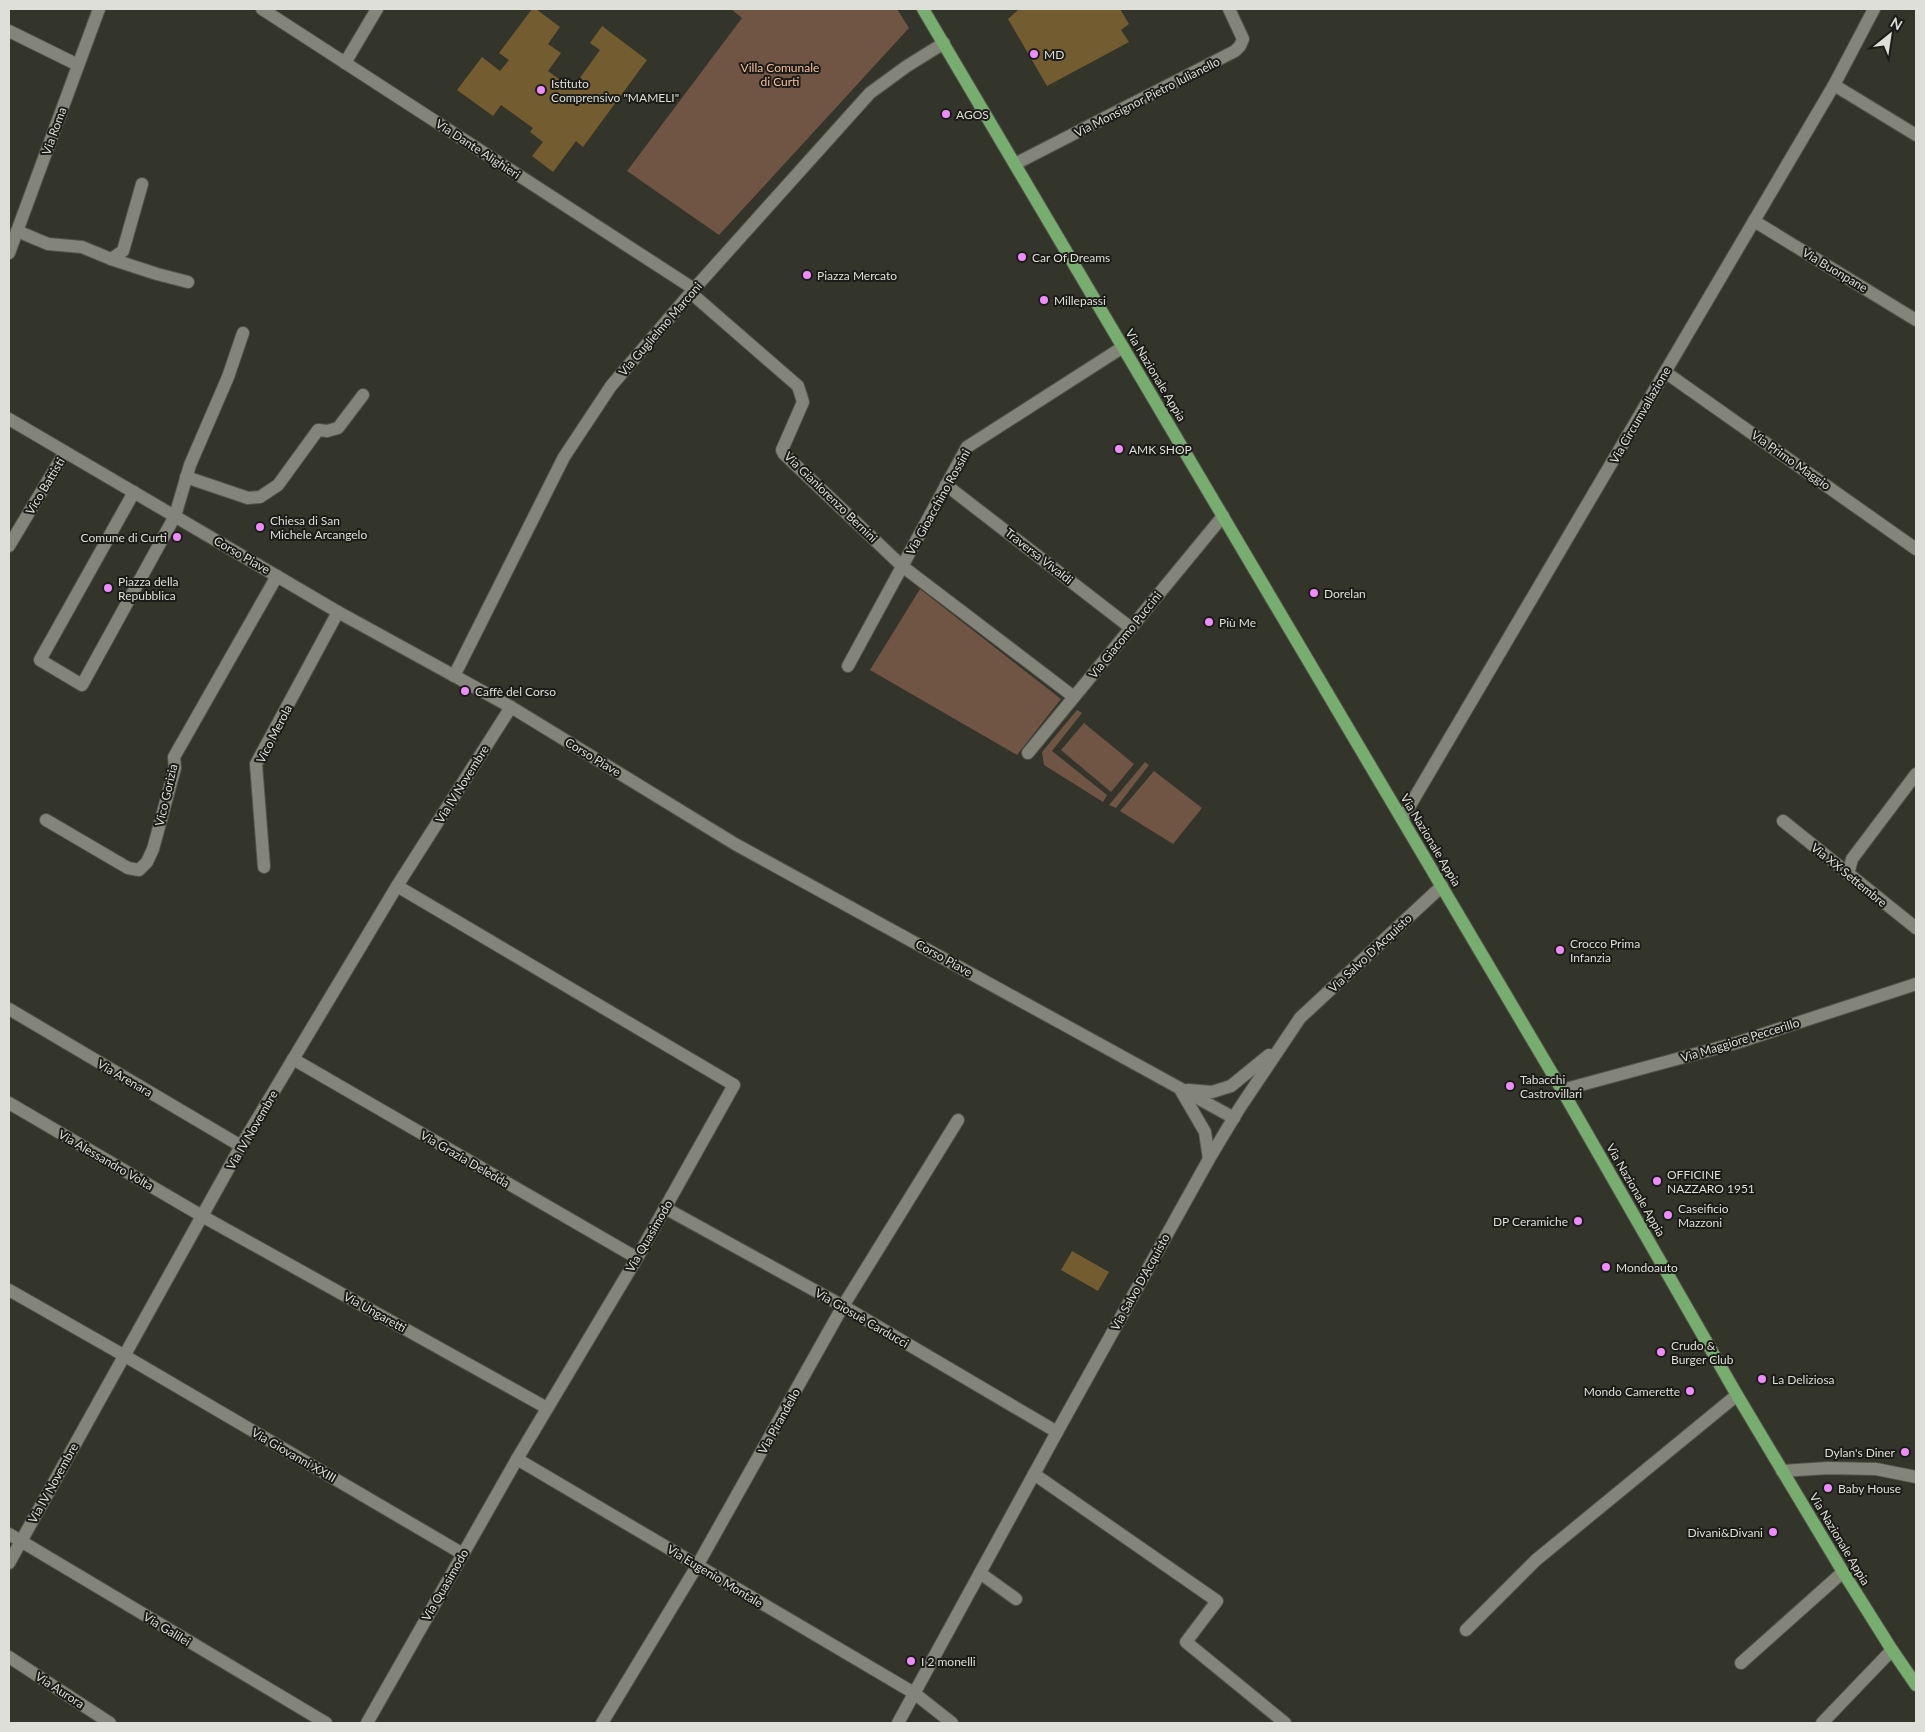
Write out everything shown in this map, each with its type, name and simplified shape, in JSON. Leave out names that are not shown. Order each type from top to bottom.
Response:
[{"type":"main road","name":"Via Nazionale Appia","points":[[923,9],[1562,1090],[1782,1471],[1892,1650],[1916,1684]]},
{"type":"street","name":"Via Roma","points":[[9,253],[99,9]]},
{"type":"street","name":"Via Dante Alighieri","points":[[262,9],[693,291]]},
{"type":"street","points":[[345,63],[377,9]]},
{"type":"street","name":"Via Monsignor Pietro Iulianello","points":[[1015,164],[1236,51],[1243,39],[1229,9]]},
{"type":"street","name":"Via Circumvallazione","points":[[1402,819],[1834,85],[1874,9]]},
{"type":"street","points":[[9,31],[78,65]]},
{"type":"street","name":"Via Guglielmo Marconi","points":[[454,676],[564,457],[611,386],[870,93],[907,66],[944,43]]},
{"type":"street","points":[[1834,85],[1916,135]]},
{"type":"street","points":[[111,259],[123,251],[142,184]]},
{"type":"street","name":"Via Buonpane","points":[[1754,221],[1916,320]]},
{"type":"street","points":[[17,232],[48,244],[82,247],[111,259],[188,282]]},
{"type":"street","name":"Via Gianlorenzo Bernini","points":[[693,291],[798,386],[803,402],[782,450],[902,566]]},
{"type":"street","points":[[134,492],[40,660],[82,685],[175,516],[190,465],[228,377],[243,333]]},
{"type":"street","name":"Via Gioacchino Rossini","points":[[848,666],[967,447],[1123,347]]},
{"type":"street","name":"Via Primo Maggio","points":[[1665,372],[1916,549]]},
{"type":"street","points":[[186,478],[248,498],[260,497],[278,485],[318,430],[327,431],[338,428],[363,395]]},
{"type":"street","name":"Corso Piave","points":[[9,419],[338,612],[511,707],[735,844],[1234,1118]]},
{"type":"street","name":"Vico Battisti","points":[[9,546],[65,452]]},
{"type":"street","name":"Traversa Vivaldi","points":[[946,485],[1131,628]]},
{"type":"street","name":"Via Giacomo Puccini","points":[[1028,753],[1223,516]]},
{"type":"street","points":[[902,566],[1074,697]]},
{"type":"street","name":"Vico Gorizia","points":[[46,820],[128,868],[139,870],[147,862],[153,849],[174,768],[174,757],[277,576]]},
{"type":"street","name":"Vico Merola","points":[[264,867],[256,764],[338,612]]},
{"type":"street","name":"Via IV Novembre","points":[[9,1563],[241,1146],[398,886],[511,707]]},
{"type":"street","points":[[1848,874],[1852,859],[1916,774]]},
{"type":"street","name":"Via XX Settembre","points":[[1782,821],[1916,928]]},
{"type":"street","name":"Via Quasimodo","points":[[367,1723],[517,1459],[637,1258],[734,1085],[398,886]]},
{"type":"street","name":"Via Salvo D'Acquisto","points":[[898,1723],[1057,1432],[1209,1159],[1234,1118],[1300,1018],[1442,886]]},
{"type":"street","name":"Via Maggiore Peccerillo","points":[[1562,1090],[1736,1043],[1916,984]]},
{"type":"street","name":"Via Arenara","points":[[9,1009],[241,1146]]},
{"type":"street","name":"Corso Piave","points":[[1180,1088],[1212,1092],[1231,1086],[1285,1040]]},
{"type":"street","name":"Via Grazia Deledda","points":[[293,1060],[637,1258]]},
{"type":"street","points":[[1180,1088],[1205,1132],[1209,1159]]},
{"type":"street","name":"Via Alessandro Volta","points":[[9,1103],[202,1216]]},
{"type":"street","name":"Via Pirandello","points":[[602,1723],[697,1566],[844,1306],[958,1120]]},
{"type":"street","name":"Via Giosuè Carducci","points":[[665,1208],[844,1306],[1057,1432]]},
{"type":"street","name":"Via Ungaretti","points":[[202,1216],[547,1408]]},
{"type":"street","name":"Via Giovanni XXIII","points":[[9,1290],[463,1554]]},
{"type":"street","points":[[1466,1630],[1536,1560],[1737,1395]]},
{"type":"street","name":"Via Eugenio Montale","points":[[517,1459],[914,1694],[952,1723]]},
{"type":"street","points":[[1782,1471],[1828,1468],[1876,1469],[1916,1476]]},
{"type":"street","points":[[1034,1474],[1217,1601],[1186,1642],[1285,1723]]},
{"type":"street","name":"Via Galilei","points":[[9,1534],[326,1723]]},
{"type":"street","points":[[1741,1663],[1843,1572]]},
{"type":"street","points":[[980,1573],[1016,1599]]},
{"type":"street","points":[[1822,1723],[1892,1650]]},
{"type":"street","name":"Via Aurora","points":[[9,1657],[110,1723]]},
{"type":"green space","name":"Villa Comunale di Curti","points":[[731,9],[897,9],[909,28],[719,235],[627,171],[742,18]]},
{"type":"green space","points":[[920,589],[1061,699],[1017,755],[870,670]]},
{"type":"green space","points":[[1077,710],[1082,713],[1052,751],[1107,795],[1103,802],[1044,765],[1042,752]]},
{"type":"green space","points":[[1084,723],[1134,764],[1111,792],[1061,750]]},
{"type":"green space","points":[[1145,762],[1149,765],[1116,808],[1109,805]]},
{"type":"green space","points":[[1154,771],[1202,808],[1173,844],[1120,811]]},
{"type":"building","name":"Istituto Comprensivo \"MAMELI\"","points":[[532,9],[536,9],[560,27],[548,44],[561,53],[548,71],[572,89],[600,50],[590,43],[602,26],[647,60],[583,147],[576,141],[553,172],[532,156],[543,142],[530,132],[533,128],[501,105],[493,116],[457,90],[482,57],[500,71],[509,60],[499,53]]},
{"type":"building","points":[[1019,9],[1120,9],[1129,24],[1121,30],[1129,42],[1047,86],[1008,19]]},
{"type":"building","points":[[1072,1251],[1109,1272],[1098,1291],[1061,1270]]},
{"type":"place","name":"MD","points":[[1034,54]]},
{"type":"place","name":"Istituto Comprensivo \"MAMELI\"","points":[[541,90]]},
{"type":"place","name":"AGOS","points":[[946,114]]},
{"type":"place","name":"Car Of Dreams","points":[[1022,257]]},
{"type":"place","name":"Piazza Mercato","points":[[807,275]]},
{"type":"place","name":"Millepassi","points":[[1044,300]]},
{"type":"place","name":"AMK SHOP","points":[[1119,449]]},
{"type":"place","name":"Chiesa di San Michele Arcangelo","points":[[260,527]]},
{"type":"place","name":"Comune di Curti","points":[[177,537]]},
{"type":"place","name":"Piazza della Repubblica","points":[[108,588]]},
{"type":"place","name":"Dorelan","points":[[1314,593]]},
{"type":"place","name":"Più Me","points":[[1209,622]]},
{"type":"place","name":"Caffè del Corso","points":[[465,691]]},
{"type":"place","name":"Crocco Prima Infanzia","points":[[1560,950]]},
{"type":"place","name":"Tabacchi Castrovillari","points":[[1510,1086]]},
{"type":"place","name":"OFFICINE NAZZARO 1951","points":[[1657,1181]]},
{"type":"place","name":"Caseificio Mazzoni","points":[[1668,1215]]},
{"type":"place","name":"DP Ceramiche","points":[[1578,1221]]},
{"type":"place","name":"Mondoauto","points":[[1606,1267]]},
{"type":"place","name":"Crudo & Burger Club","points":[[1661,1352]]},
{"type":"place","name":"La Deliziosa","points":[[1762,1379]]},
{"type":"place","name":"Mondo Camerette","points":[[1690,1391]]},
{"type":"place","name":"Dylan's Diner","points":[[1905,1452]]},
{"type":"place","name":"Baby House","points":[[1828,1488]]},
{"type":"place","name":"Divani&Divani","points":[[1773,1532]]},
{"type":"place","name":"I 2 monelli","points":[[911,1661]]}]
